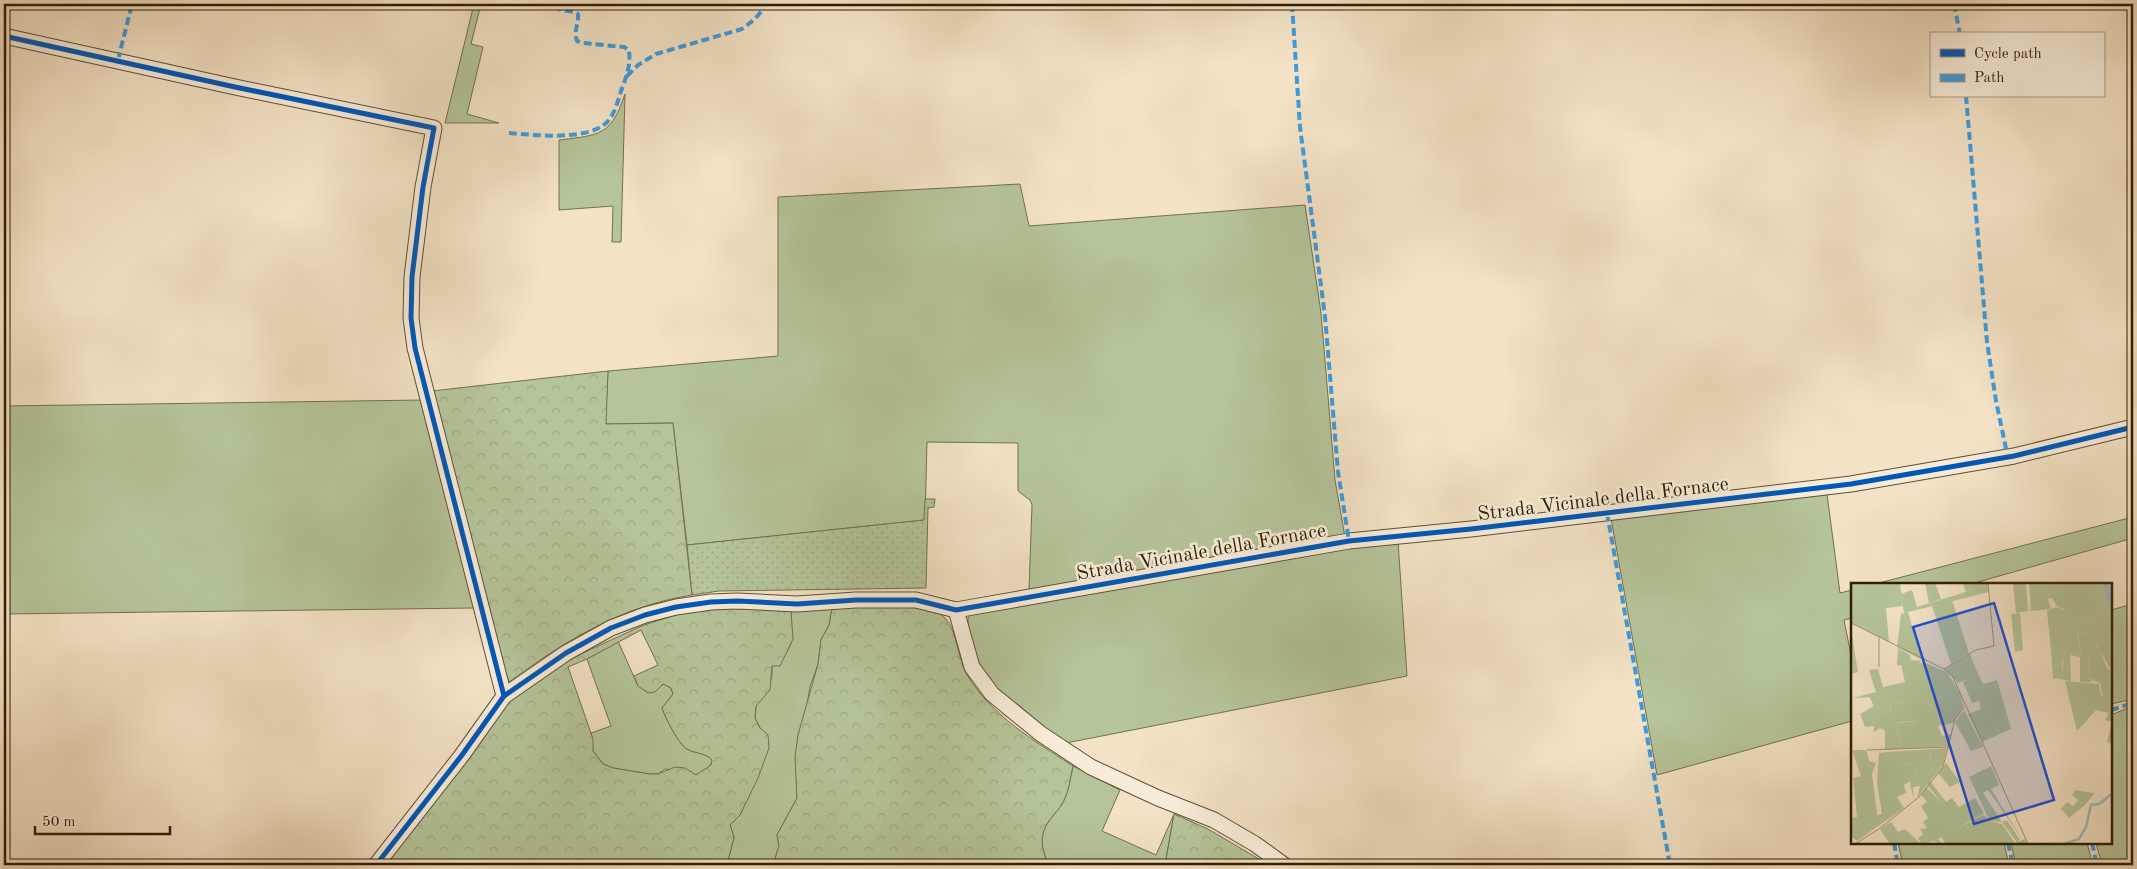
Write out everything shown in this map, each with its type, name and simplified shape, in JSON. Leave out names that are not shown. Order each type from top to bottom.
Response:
[{"type":"street","points":[[4,36],[235,87],[434,128],[422,196],[412,277],[411,318],[415,348],[504,696]]},
{"type":"street","name":"Strada Vicinale della Fornace","points":[[376,865],[462,754],[504,696],[566,652],[612,628],[645,615],[676,607],[738,601],[797,604],[909,600],[956,610],[1349,541],[1471,529],[1851,484],[2014,456],[2133,427]]},
{"type":"street","points":[[956,610],[972,667],[992,694],[1041,734],[1091,766],[1158,798],[1214,820],[1255,844],[1284,865]]},
{"type":"green space","points":[[474,4],[481,4],[471,44],[483,47],[467,114],[499,123],[445,123]]},
{"type":"green space","points":[[625,94],[621,242],[612,242],[613,206],[559,210],[559,140],[585,137],[602,131],[615,118]]},
{"type":"green space","points":[[1020,184],[1029,226],[1305,205],[1321,313],[1335,480],[1345,537],[1029,590],[1032,505],[1030,500],[1018,491],[1018,443],[927,442],[925,520],[687,545],[673,423],[605,424],[608,371],[778,356],[778,197]]},
{"type":"green space","points":[[608,371],[606,424],[673,423],[692,595],[642,607],[595,627],[551,653],[508,683],[432,391]]},
{"type":"green space","points":[[423,400],[474,608],[4,614],[4,406]]},
{"type":"green space","points":[[1827,494],[1840,593],[1851,590],[1851,618],[1844,620],[1851,655],[1851,721],[1657,775],[1611,518]]},
{"type":"green space","points":[[925,499],[935,499],[934,507],[928,508],[926,588],[719,591],[692,595],[687,545],[924,520]]},
{"type":"green space","points":[[2133,517],[2133,538],[1975,583],[1879,583]]},
{"type":"green space","points":[[1398,541],[1407,676],[1061,744],[996,689],[978,664],[968,625],[968,618],[972,613],[1339,548]]},
{"type":"green space","points":[[891,604],[927,608],[945,618],[955,637],[961,661],[967,675],[988,703],[1014,726],[1073,766],[1069,785],[1060,808],[1044,829],[1042,846],[1048,865],[773,865],[779,846],[777,835],[797,798],[795,757],[798,735],[818,664],[821,640],[829,625],[832,608]]},
{"type":"green space","points":[[2133,604],[2133,699],[2112,704],[2112,610]]},
{"type":"green space","points":[[740,607],[791,611],[793,639],[780,666],[772,666],[770,690],[756,706],[755,718],[760,728],[768,735],[769,748],[758,778],[740,815],[730,825],[734,837],[727,865],[381,865],[508,700],[565,661],[644,625],[682,613]],"holes":[[[641,630],[658,665],[634,676],[638,686],[648,693],[655,692],[663,684],[671,688],[673,694],[662,708],[666,718],[680,742],[687,749],[712,760],[711,765],[696,775],[685,768],[675,767],[658,774],[650,774],[613,768],[603,764],[593,751],[593,739],[568,667]]]},
{"type":"green space","points":[[832,608],[829,625],[821,640],[818,664],[810,687],[797,767],[797,798],[777,835],[779,846],[773,865],[727,865],[734,837],[730,825],[740,815],[761,767],[760,728],[755,718],[756,705],[762,699],[772,677],[772,666],[790,646],[791,611]]},
{"type":"green space","points":[[618,641],[638,686],[658,688],[664,684],[671,688],[673,694],[662,708],[680,742],[690,751],[713,760],[704,771],[696,775],[691,772],[665,769],[658,774],[650,774],[613,768],[603,764],[593,751],[591,733],[611,726],[587,659]]},
{"type":"green space","points":[[2133,706],[2133,865],[2102,865],[2096,844],[2112,844],[2112,715]]},
{"type":"green space","points":[[1073,766],[1120,790],[1102,831],[1156,855],[1174,814],[1165,865],[1048,865],[1042,846],[1044,829],[1060,808],[1069,785]]},
{"type":"green space","points":[[1174,814],[1208,829],[1269,865],[1165,865]]},
{"type":"green space","points":[[1898,844],[2004,844],[2009,865],[1903,865]]},
{"type":"green space","points":[[2011,844],[2087,844],[2093,865],[2016,865]]},
{"type":"marked path","points":[[118,60],[132,4]]},
{"type":"marked path","points":[[509,133],[562,136],[589,132],[601,127],[613,114],[626,76],[629,66],[629,50],[624,47],[577,41],[578,14],[561,10],[550,4]]},
{"type":"marked path","points":[[627,76],[638,65],[656,54],[742,29],[755,19],[767,4]]},
{"type":"marked path","points":[[1292,4],[1300,127],[1325,316],[1338,472],[1349,541]]},
{"type":"marked path","points":[[1954,4],[1960,32]]},
{"type":"marked path","points":[[1966,98],[1987,342],[1996,401],[2008,458]]},
{"type":"marked path","points":[[1607,513],[1670,865]]},
{"type":"marked path","points":[[2112,710],[2133,703]]},
{"type":"marked path","points":[[1894,844],[1898,865]]},
{"type":"marked path","points":[[2008,844],[2013,865]]},
{"type":"marked path","points":[[2092,844],[2097,865]]},
{"type":"cycle path","points":[[4,36],[235,87],[434,128],[423,187],[412,277],[411,318],[415,348],[504,696]]},
{"type":"cycle path","points":[[376,865],[462,755],[504,696],[566,653],[611,628],[645,615],[676,607],[711,602],[737,601],[797,604],[856,600],[916,600],[956,610],[1349,541],[1471,529],[1851,484],[2014,456],[2133,427]]}]
